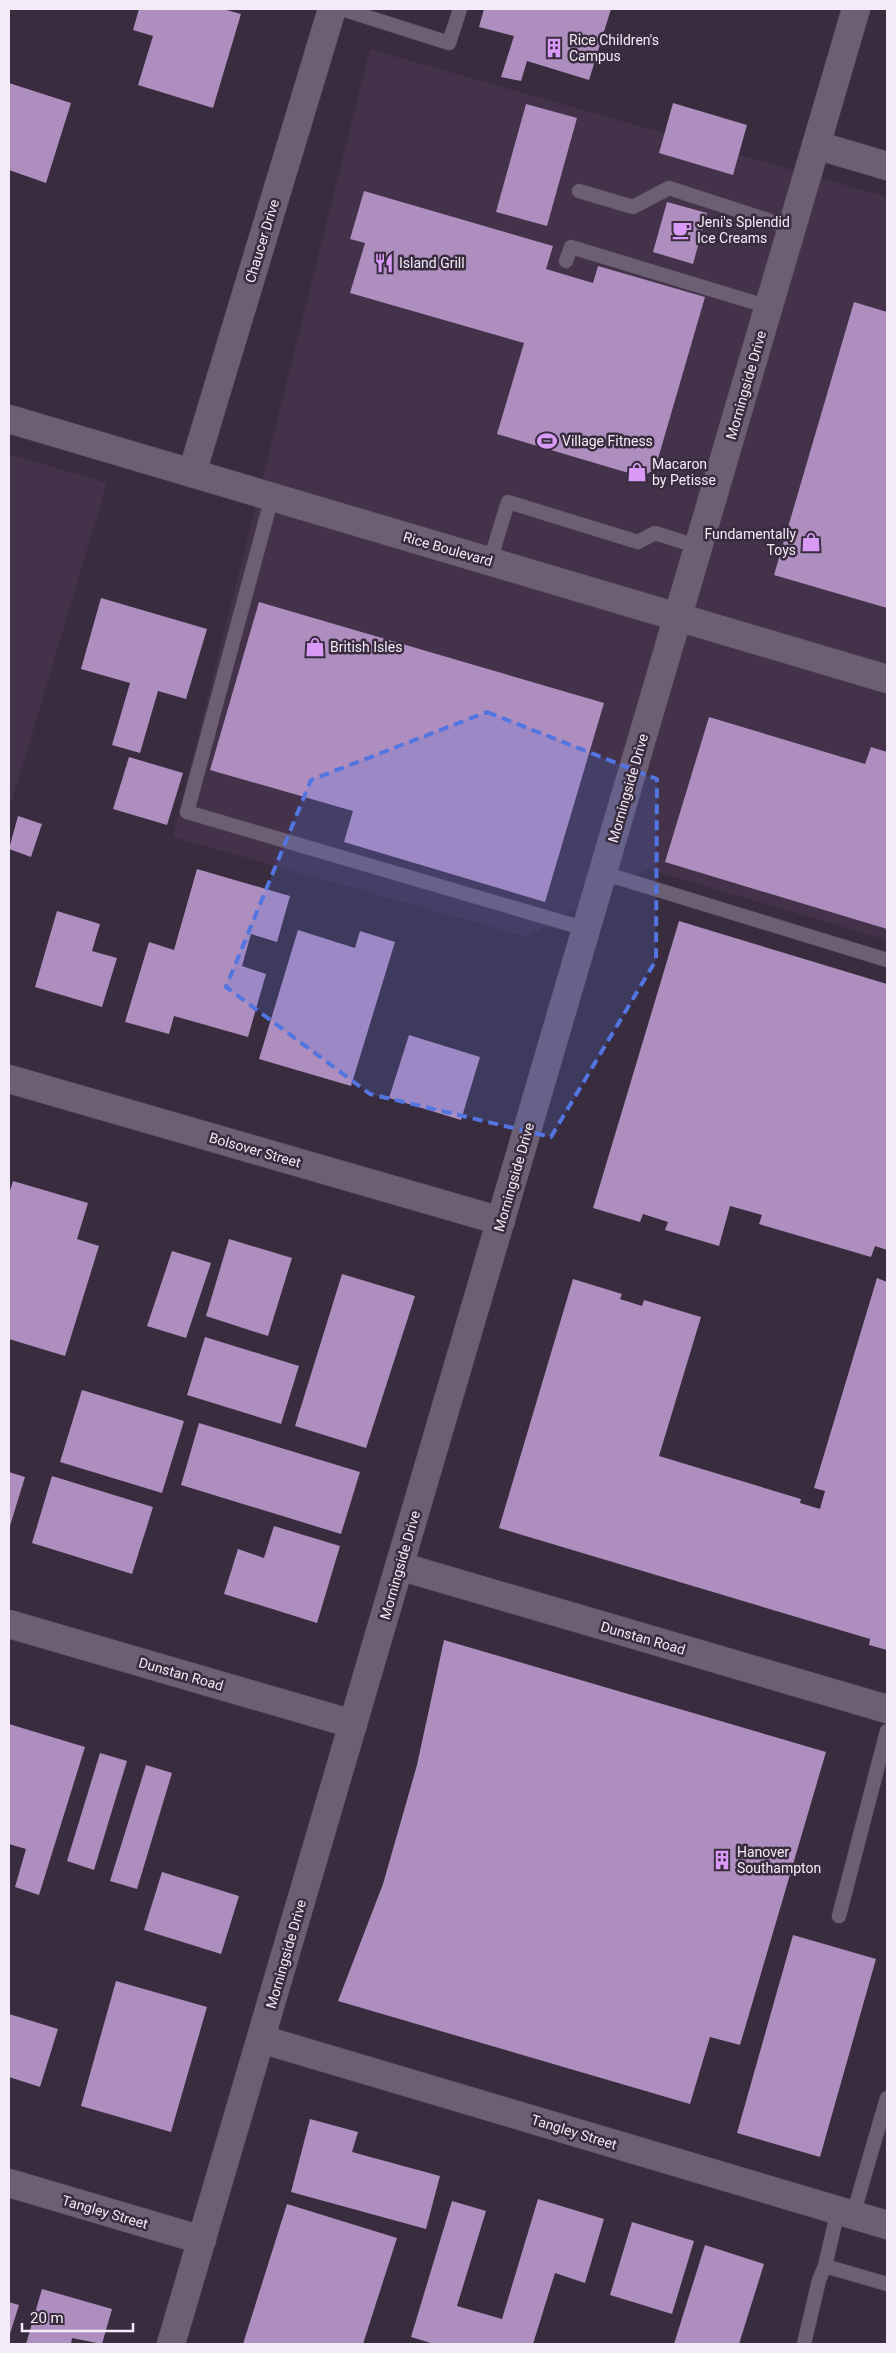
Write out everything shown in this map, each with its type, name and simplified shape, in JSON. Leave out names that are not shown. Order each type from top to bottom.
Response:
[{"type":"street","name":"Chaucer Drive","points":[[192,473],[332,9]]},
{"type":"street","name":"Morningside Drive","points":[[171,2344],[856,9]]},
{"type":"street","points":[[816,145],[887,166]]},
{"type":"street","name":"Rice Boulevard","points":[[9,419],[887,679]]},
{"type":"street","name":"Bolsover Street","points":[[9,1079],[501,1221]]},
{"type":"street","name":"Dunstan Road","points":[[399,1566],[887,1709]]},
{"type":"street","name":"Dunstan Road","points":[[9,1624],[353,1724]]},
{"type":"street","name":"Tangley Street","points":[[261,2038],[887,2225]]},
{"type":"street","name":"Tangley Street","points":[[9,2184],[202,2240]]},
{"type":"lane","points":[[342,9],[449,43],[460,9]]},
{"type":"lane","points":[[579,191],[633,207],[669,188],[792,228]]},
{"type":"lane","points":[[566,261],[570,247],[769,307]]},
{"type":"lane","points":[[272,497],[187,812],[586,929]]},
{"type":"lane","points":[[490,561],[508,502],[638,542],[655,533],[698,547]]},
{"type":"lane","points":[[603,873],[887,960]]},
{"type":"lane","points":[[839,1916],[887,1731]]},
{"type":"lane","points":[[804,2344],[819,2280],[887,2098]]},
{"type":"lane","points":[[825,2266],[887,2284]]},
{"type":"highlighted area","points":[[487,712],[657,779],[656,960],[551,1137],[370,1094],[226,987],[311,780]]},
{"type":"shaded area","points":[[370,49],[887,197],[887,940],[647,869],[527,937],[173,837]]},
{"type":"shaded area","points":[[9,454],[107,483],[12,801],[9,800]]},
{"type":"building","points":[[139,9],[223,9],[241,14],[213,108],[138,85],[153,36],[133,30]]},
{"type":"building","name":"Rice Children's Campus","points":[[484,9],[611,9],[589,80],[527,61],[521,81],[501,77],[514,36],[479,27]]},
{"type":"building","points":[[9,83],[71,103],[46,183],[9,170]]},
{"type":"building","points":[[673,103],[747,125],[733,175],[659,153]]},
{"type":"building","points":[[526,104],[577,118],[547,226],[496,212]]},
{"type":"building","points":[[364,191],[553,246],[546,269],[593,283],[598,266],[705,297],[655,469],[642,477],[497,434],[524,343],[350,293],[365,243],[350,239]]},
{"type":"building","points":[[667,202],[707,213],[693,264],[653,252]]},
{"type":"building","points":[[854,302],[887,312],[887,608],[774,575]]},
{"type":"building","points":[[101,598],[207,629],[186,699],[158,691],[140,753],[112,745],[130,683],[81,669]]},
{"type":"building","points":[[259,602],[604,703],[545,902],[344,842],[353,811],[210,770]]},
{"type":"building","points":[[709,717],[865,764],[871,747],[887,752],[887,929],[665,862]]},
{"type":"building","points":[[129,757],[183,773],[167,825],[113,809]]},
{"type":"building","points":[[18,816],[42,824],[31,857],[9,849]]},
{"type":"building","points":[[197,869],[290,896],[277,942],[251,934],[242,966],[266,974],[248,1037],[174,1016],[169,1034],[125,1022],[149,942],[174,950]]},
{"type":"building","points":[[57,911],[100,924],[92,951],[117,958],[102,1007],[35,987]]},
{"type":"building","points":[[679,921],[887,984],[887,1250],[875,1246],[871,1257],[759,1224],[762,1215],[730,1206],[719,1246],[665,1230],[668,1222],[643,1214],[640,1222],[593,1208]]},
{"type":"building","points":[[298,930],[355,948],[360,931],[395,942],[351,1086],[259,1059]]},
{"type":"building","points":[[409,1035],[480,1057],[461,1120],[389,1098]]},
{"type":"building","points":[[13,1181],[88,1203],[77,1239],[99,1246],[65,1356],[9,1339],[9,1194]]},
{"type":"building","points":[[229,1239],[292,1258],[268,1336],[206,1316]]},
{"type":"building","points":[[172,1251],[211,1263],[186,1338],[147,1326]]},
{"type":"building","points":[[342,1274],[415,1296],[366,1448],[295,1426]]},
{"type":"building","points":[[877,1278],[887,1282],[887,1650],[869,1645],[870,1639],[499,1528],[573,1279],[622,1294],[620,1299],[642,1306],[644,1300],[701,1317],[659,1456],[801,1499],[800,1503],[820,1509],[825,1491],[814,1488]]},
{"type":"building","points":[[205,1337],[299,1366],[281,1424],[187,1395]]},
{"type":"building","points":[[82,1390],[184,1421],[162,1493],[60,1462]]},
{"type":"building","points":[[199,1423],[360,1472],[341,1534],[181,1485]]},
{"type":"building","points":[[9,1472],[25,1477],[9,1529]]},
{"type":"building","points":[[52,1476],[153,1507],[132,1574],[32,1543]]},
{"type":"building","points":[[274,1526],[340,1546],[317,1623],[224,1594],[238,1549],[264,1558]]},
{"type":"building","name":"Hanover Southampton","points":[[444,1640],[826,1752],[740,2045],[710,2037],[690,2104],[338,2001],[383,1884],[417,1765]]},
{"type":"building","points":[[9,1724],[85,1747],[39,1895],[15,1887],[26,1849],[9,1844]]},
{"type":"building","points":[[100,1753],[127,1761],[94,1870],[67,1861]]},
{"type":"building","points":[[146,1765],[172,1773],[137,1889],[110,1881]]},
{"type":"building","points":[[162,1872],[239,1896],[221,1954],[144,1930]]},
{"type":"building","points":[[793,1935],[876,1959],[820,2157],[737,2133]]},
{"type":"building","points":[[116,1981],[207,2007],[171,2132],[81,2106]]},
{"type":"building","points":[[9,2014],[58,2029],[40,2087],[9,2077]]},
{"type":"building","points":[[310,2119],[358,2132],[352,2152],[440,2176],[426,2229],[291,2192]]},
{"type":"building","points":[[538,2199],[604,2219],[585,2283],[555,2273],[533,2344],[434,2344],[411,2337],[452,2201],[486,2211],[457,2306],[502,2319]]},
{"type":"building","points":[[287,2204],[397,2238],[363,2344],[243,2344]]},
{"type":"building","points":[[632,2222],[694,2241],[672,2314],[610,2295]]},
{"type":"building","points":[[705,2245],[764,2264],[739,2344],[674,2344]]},
{"type":"building","points":[[42,2289],[112,2309],[102,2344],[72,2338],[71,2344],[26,2344]]},
{"type":"building","points":[[9,2302],[19,2305],[9,2337]]},
{"type":"place","name":"Rice Children's Campus","points":[[554,48]]},
{"type":"place","name":"Jeni's Splendid Ice Creams","points":[[682,230]]},
{"type":"place","name":"Island Grill","points":[[384,263]]},
{"type":"place","name":"Village Fitness","points":[[547,441]]},
{"type":"place","name":"Macaron by Petisse","points":[[637,472]]},
{"type":"place","name":"Fundamentally Toys","points":[[811,542]]},
{"type":"place","name":"British Isles","points":[[315,647]]},
{"type":"place","name":"Hanover Southampton","points":[[722,1860]]}]
